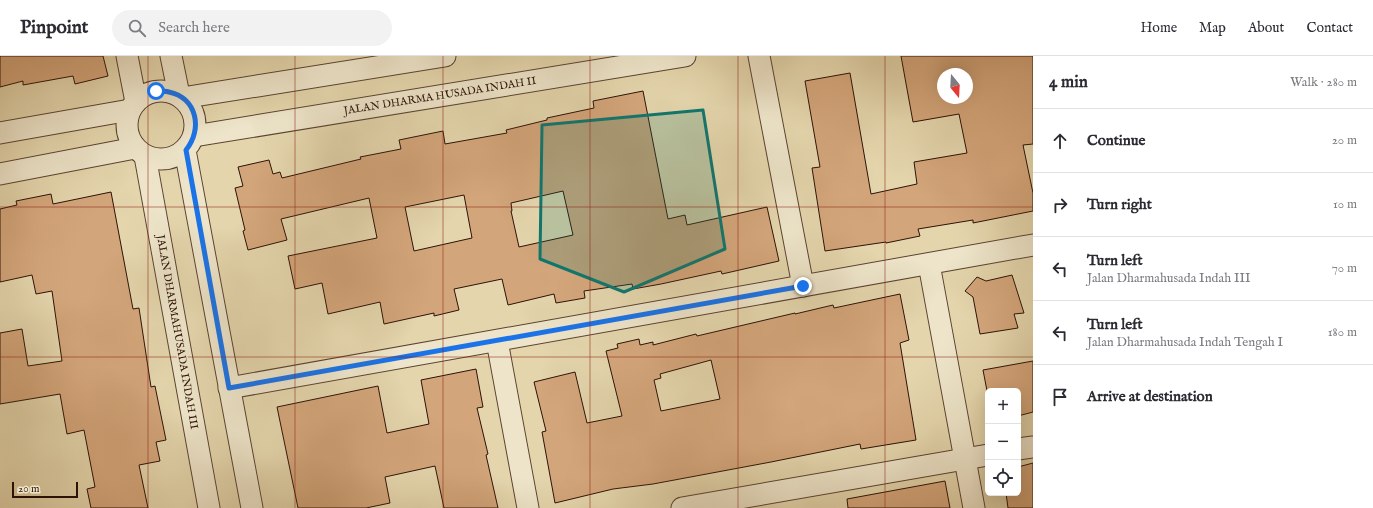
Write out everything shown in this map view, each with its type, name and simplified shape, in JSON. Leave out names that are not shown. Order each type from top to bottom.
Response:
[{"type":"street","points":[[127,56],[133,106]]},
{"type":"street","points":[[171,56],[180,96]]},
{"type":"street","points":[[180,96],[445,56]]},
{"type":"street","name":"JALAN DHARMA HUSADA INDAH II","points":[[190,143],[685,56]]},
{"type":"street","points":[[759,56],[803,286]]},
{"type":"street","points":[[156,91],[168,91],[180,96],[189,104],[195,119],[196,128],[190,143],[177,156],[166,159],[155,159],[140,152],[128,136],[126,123],[133,106],[145,95],[156,91]]},
{"type":"street","points":[[0,133],[133,106]]},
{"type":"street","points":[[190,143],[229,388],[252,508]]},
{"type":"street","points":[[0,174],[140,152]]},
{"type":"street","name":"JALAN DHARMAHUSADA INDAH III","points":[[140,152],[209,508]]},
{"type":"street","points":[[229,388],[1033,245]]},
{"type":"street","points":[[929,264],[974,508]]},
{"type":"street","points":[[497,341],[528,508]]},
{"type":"street","points":[[1021,449],[1033,447]]},
{"type":"street","points":[[682,508],[985,455]]},
{"type":"highlighted area","points":[[703,110],[725,249],[624,292],[540,259],[542,125]]},
{"type":"building","points":[[0,56],[103,56],[108,76],[75,84],[73,76],[23,85],[23,81],[0,87]]},
{"type":"building","points":[[901,56],[1033,56],[1033,144],[1023,145],[1033,193],[1033,211],[973,223],[973,220],[918,229],[920,236],[886,243],[825,251],[812,168],[820,167],[805,81],[850,73],[871,194],[917,184],[914,162],[967,153],[959,114],[913,122]]},
{"type":"building","points":[[643,91],[668,219],[685,215],[687,225],[767,207],[779,261],[722,274],[721,271],[633,289],[632,284],[584,291],[585,298],[556,303],[554,294],[508,305],[502,279],[454,289],[459,310],[434,316],[434,313],[384,324],[380,302],[328,314],[322,283],[295,289],[288,256],[377,238],[369,198],[281,219],[287,240],[248,250],[235,188],[243,186],[238,167],[269,160],[273,174],[280,172],[282,178],[361,159],[360,157],[401,149],[399,140],[443,131],[445,144],[507,133],[506,130],[547,120],[547,118],[594,108],[593,101]],"holes":[[[563,191],[573,235],[519,247],[511,211],[511,203]],[[464,195],[472,238],[414,251],[405,207]]]},
{"type":"building","points":[[111,192],[133,309],[139,308],[151,387],[155,386],[166,440],[156,442],[160,461],[139,465],[148,508],[91,508],[87,489],[95,487],[84,430],[67,434],[60,394],[0,404],[0,333],[22,329],[28,366],[62,361],[52,291],[36,294],[32,275],[0,282],[0,209],[17,205],[16,201],[51,194],[53,204]]},
{"type":"building","points":[[1012,275],[1024,313],[1014,314],[1018,328],[980,334],[973,297],[965,291],[977,277],[986,281]]},
{"type":"building","points":[[900,294],[909,340],[900,343],[916,440],[861,449],[860,444],[653,484],[613,489],[555,503],[542,432],[546,431],[534,382],[575,372],[587,423],[622,416],[606,351],[618,348],[617,344],[639,339],[640,345],[653,342],[653,345],[696,334],[697,336],[833,305],[834,308]],"holes":[[[711,360],[720,399],[661,411],[654,380],[661,378],[660,374]]]},
{"type":"building","points":[[1033,361],[1033,412],[1021,415],[1021,388],[986,388],[983,370]]},
{"type":"building","points":[[476,369],[483,407],[477,408],[488,454],[486,455],[498,508],[444,508],[435,466],[385,477],[390,503],[366,508],[298,508],[277,407],[378,386],[387,433],[429,424],[421,380]]},
{"type":"building","points":[[1033,463],[1033,508],[1008,508],[1006,496],[1021,496],[1021,466]]},
{"type":"building","points":[[945,481],[950,508],[848,508],[847,499]]},
{"type":"route","points":[[156,91],[168,91],[178,95],[189,104],[195,119],[196,128],[194,136],[186,150],[229,388],[803,286]]}]
